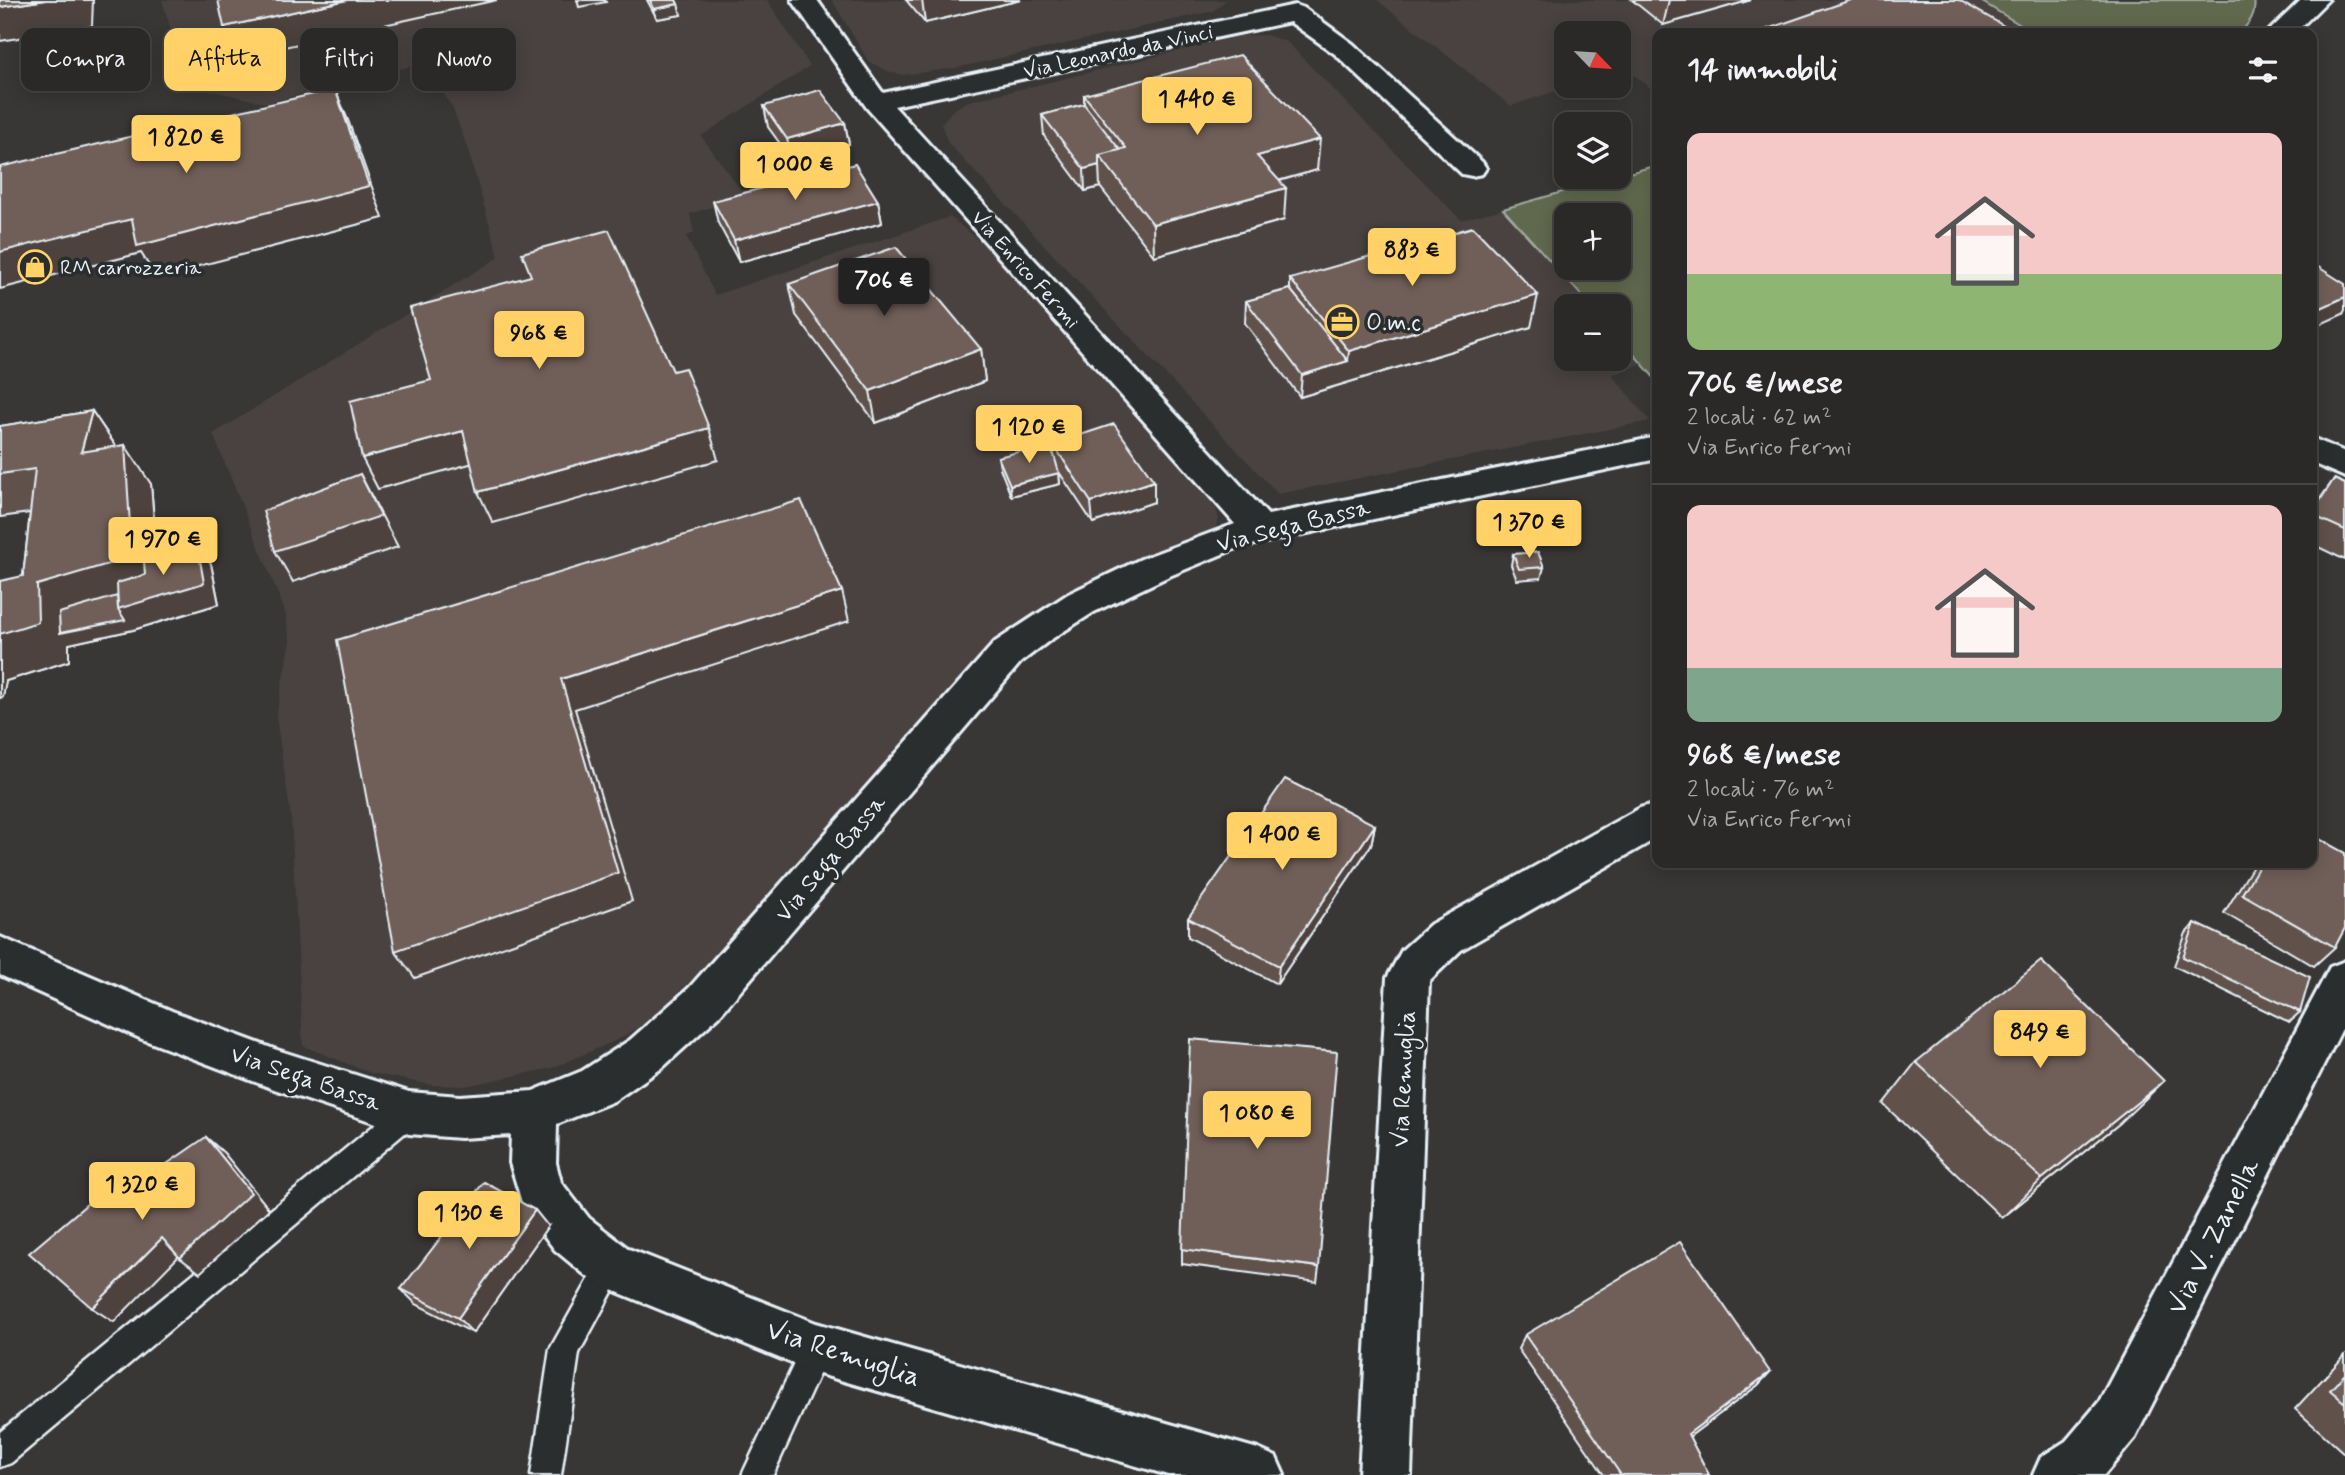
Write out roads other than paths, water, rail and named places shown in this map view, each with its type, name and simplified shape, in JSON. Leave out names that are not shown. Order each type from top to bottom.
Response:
[{"type":"street","name":"Via Enrico Fermi","points":[[804,0],[876,102],[1260,528]]},
{"type":"street","points":[[2285,28],[2315,0]]},
{"type":"street","name":"Via Leonardo da Vinci","points":[[876,102],[1295,13],[1344,49],[1472,168]]},
{"type":"street","name":"Via Sega Bassa","points":[[0,955],[157,1025],[274,1069],[409,1113],[460,1117],[534,1112],[598,1086],[646,1054],[704,1002],[1008,652],[1037,630],[1115,586],[1195,551],[1260,528],[1652,449]]},
{"type":"street","points":[[2317,452],[2345,466]]},
{"type":"street","name":"Via Remuglia","points":[[1385,1475],[1408,978],[1417,963],[1446,937],[1652,821]]},
{"type":"street","name":"Via V. Zanella","points":[[2059,1475],[2084,1459],[2117,1420],[2345,980]]},
{"type":"street","name":"Via Remuglia","points":[[534,1112],[533,1163],[541,1193],[572,1234],[612,1266],[816,1348],[1258,1475]]},
{"type":"lane","points":[[0,1452],[409,1113]]},
{"type":"lane","points":[[546,1475],[565,1349],[612,1266]]},
{"type":"lane","points":[[757,1475],[816,1348]]},
{"type":"place","name":"RM carrozzeria","points":[[35,267]]},
{"type":"place","name":"O.m.c","points":[[1342,322]]}]
